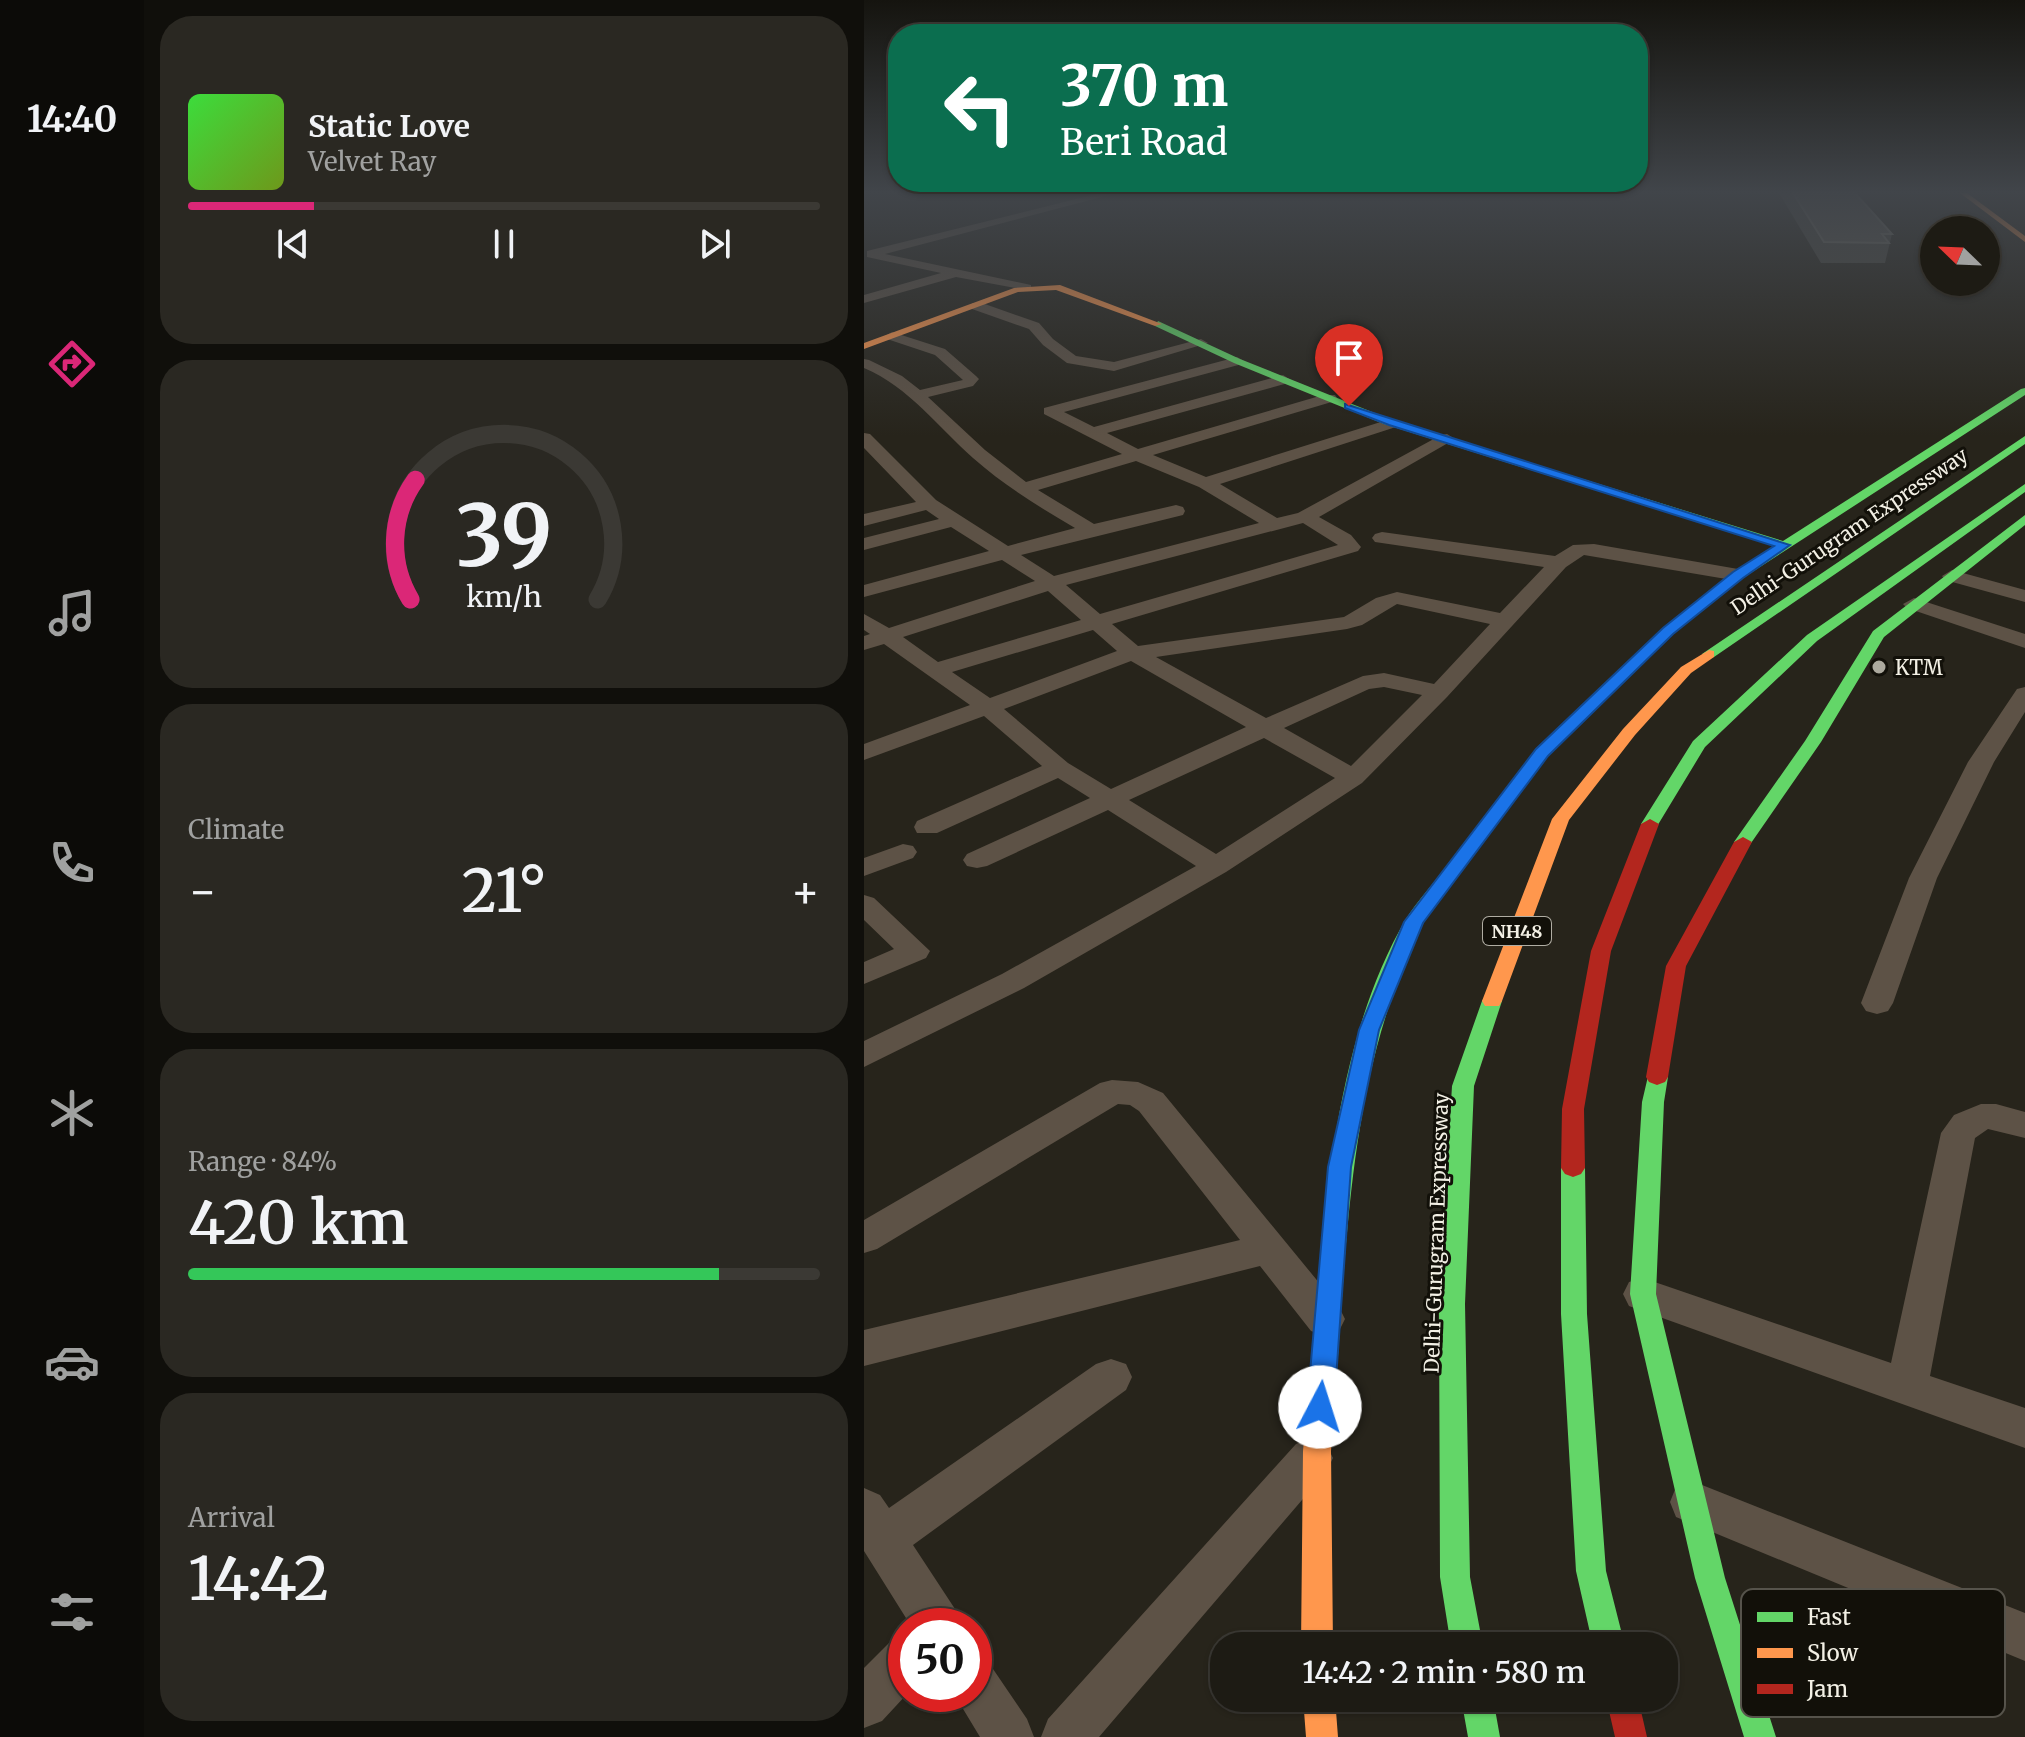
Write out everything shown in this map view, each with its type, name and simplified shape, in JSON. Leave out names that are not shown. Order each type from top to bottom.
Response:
[{"type":"main road","points":[[864,346],[1026,288],[1057,287],[1138,315],[1237,361],[1393,423],[1784,545]]},
{"type":"main road","points":[[1317,1632],[1317,1451],[1340,1167],[1366,1045],[1414,922],[1542,752],[1668,631],[1738,575],[2025,391]]},
{"type":"main road","name":"Delhi-Gurugram Expressway","points":[[1465,1632],[1455,1577],[1452,1304],[1463,1086],[1510,949],[1561,819],[1629,732],[1686,670],[2025,439]]},
{"type":"main road","points":[[1606,1632],[1591,1571],[1574,1314],[1573,1109],[1601,951],[1645,832],[1699,744],[1812,638],[2025,487]]},
{"type":"main road","points":[[1741,1677],[1710,1578],[1643,1294],[1653,1102],[1676,966],[1715,889],[1746,837],[1813,742],[1878,634],[2025,519]]},
{"type":"main road","points":[[1320,1712],[1322,1737]]},
{"type":"main road","points":[[1480,1712],[1484,1737]]},
{"type":"main road","points":[[1625,1712],[1631,1737]]},
{"type":"main road","points":[[1754,1717],[1760,1737]]},
{"type":"street","points":[[890,276],[898,274]]},
{"type":"street","points":[[954,274],[1026,288]]},
{"type":"street","points":[[864,299],[954,274]]},
{"type":"street","points":[[977,306],[1025,321],[1067,356],[1084,364],[1114,367],[1201,343]]},
{"type":"street","points":[[892,336],[940,352],[971,379],[968,383],[917,395]]},
{"type":"street","points":[[1237,361],[1050,411],[1135,454],[1205,483],[1275,525]]},
{"type":"street","points":[[864,363],[877,367],[917,395],[979,454],[1022,489],[1091,530]]},
{"type":"street","points":[[1094,432],[1283,380]]},
{"type":"street","points":[[1022,489],[1329,398]]},
{"type":"street","points":[[1205,483],[1393,423]]},
{"type":"street","points":[[875,639],[1051,583],[1305,517],[1447,439]]},
{"type":"street","points":[[866,443],[929,504],[1051,583],[1133,653],[1353,778]]},
{"type":"street","points":[[864,520],[929,504]]},
{"type":"street","points":[[864,591],[1091,530],[1176,511]]},
{"type":"street","points":[[937,669],[1351,547],[1344,539],[1305,517]]},
{"type":"street","points":[[864,544],[952,521]]},
{"type":"street","points":[[1382,538],[1559,563]]},
{"type":"street","points":[[864,1055],[1013,981],[1216,866],[1353,778],[1439,692],[1559,563],[1575,551],[1586,549],[1738,575]]},
{"type":"street","points":[[1952,576],[2025,596]]},
{"type":"street","points":[[864,753],[1133,653],[1347,623],[1392,598],[1507,621]]},
{"type":"street","points":[[1914,604],[2025,641]]},
{"type":"street","points":[[864,620],[875,639],[937,669],[989,708],[1059,768],[1216,866]]},
{"type":"street","points":[[977,860],[1373,680],[1439,692]]},
{"type":"street","points":[[1877,1003],[1923,878],[1981,762],[2025,694]]},
{"type":"street","points":[[927,827],[1059,768]]},
{"type":"street","points":[[864,868],[903,852]]},
{"type":"street","points":[[864,904],[915,951],[864,974]]},
{"type":"street","points":[[864,1238],[1112,1092],[1130,1092],[1143,1095],[1151,1102],[1327,1321]]},
{"type":"street","points":[[1907,1386],[1958,1133],[1969,1119],[1978,1115],[2025,1125]]},
{"type":"street","points":[[864,1348],[1267,1249]]},
{"type":"street","points":[[1643,1294],[2025,1428]]},
{"type":"street","points":[[926,1608],[873,1525],[1111,1377]]},
{"type":"street","points":[[1066,1737],[1317,1451]]},
{"type":"street","points":[[1691,1502],[1906,1589]]},
{"type":"street","points":[[2005,1629],[2025,1637]]},
{"type":"street","points":[[864,1703],[888,1678]]},
{"type":"street","points":[[992,1711],[1009,1737]]},
{"type":"traffic: fast","points":[[1158,324],[1237,361],[1388,422],[1784,545]]},
{"type":"traffic: fast","points":[[1706,601],[1738,575],[2025,391]]},
{"type":"traffic: fast","points":[[1709,654],[2025,439]]},
{"type":"traffic: fast","points":[[1650,824],[1699,744],[1812,638],[2025,487]]},
{"type":"traffic: fast","points":[[1743,842],[1813,742],[1878,634],[2025,519]]},
{"type":"traffic: fast","points":[[1325,1356],[1347,1135],[1371,1028],[1413,924],[1453,870]]},
{"type":"traffic: fast","points":[[1465,1632],[1455,1577],[1452,1304],[1463,1086],[1492,1001]]},
{"type":"traffic: fast","points":[[1657,1077],[1643,1294],[1710,1578],[1741,1677]]},
{"type":"traffic: fast","points":[[1573,1168],[1574,1314],[1591,1571],[1606,1632]]},
{"type":"traffic: fast","points":[[1480,1712],[1484,1737]]},
{"type":"traffic: fast","points":[[1754,1717],[1760,1737]]},
{"type":"traffic: slow","points":[[864,346],[1017,290],[1057,287],[1158,324]]},
{"type":"traffic: slow","points":[[1453,870],[1542,752],[1668,631],[1706,601]]},
{"type":"traffic: slow","points":[[1492,1001],[1561,819],[1629,732],[1686,670],[1709,654]]},
{"type":"traffic: slow","points":[[1317,1632],[1317,1451],[1325,1356]]},
{"type":"traffic: slow","points":[[1320,1712],[1322,1737]]},
{"type":"traffic: jam","points":[[1573,1168],[1573,1109],[1601,951],[1650,824]]},
{"type":"traffic: jam","points":[[1657,1077],[1676,966],[1743,842]]},
{"type":"traffic: jam","points":[[1625,1712],[1631,1737]]},
{"type":"place","name":"KTM","points":[[1879,667]]},
{"type":"route","points":[[1320,1407],[1340,1167],[1369,1030],[1414,922],[1542,752],[1668,631],[1738,575],[1784,545],[1393,423],[1349,406]]}]
